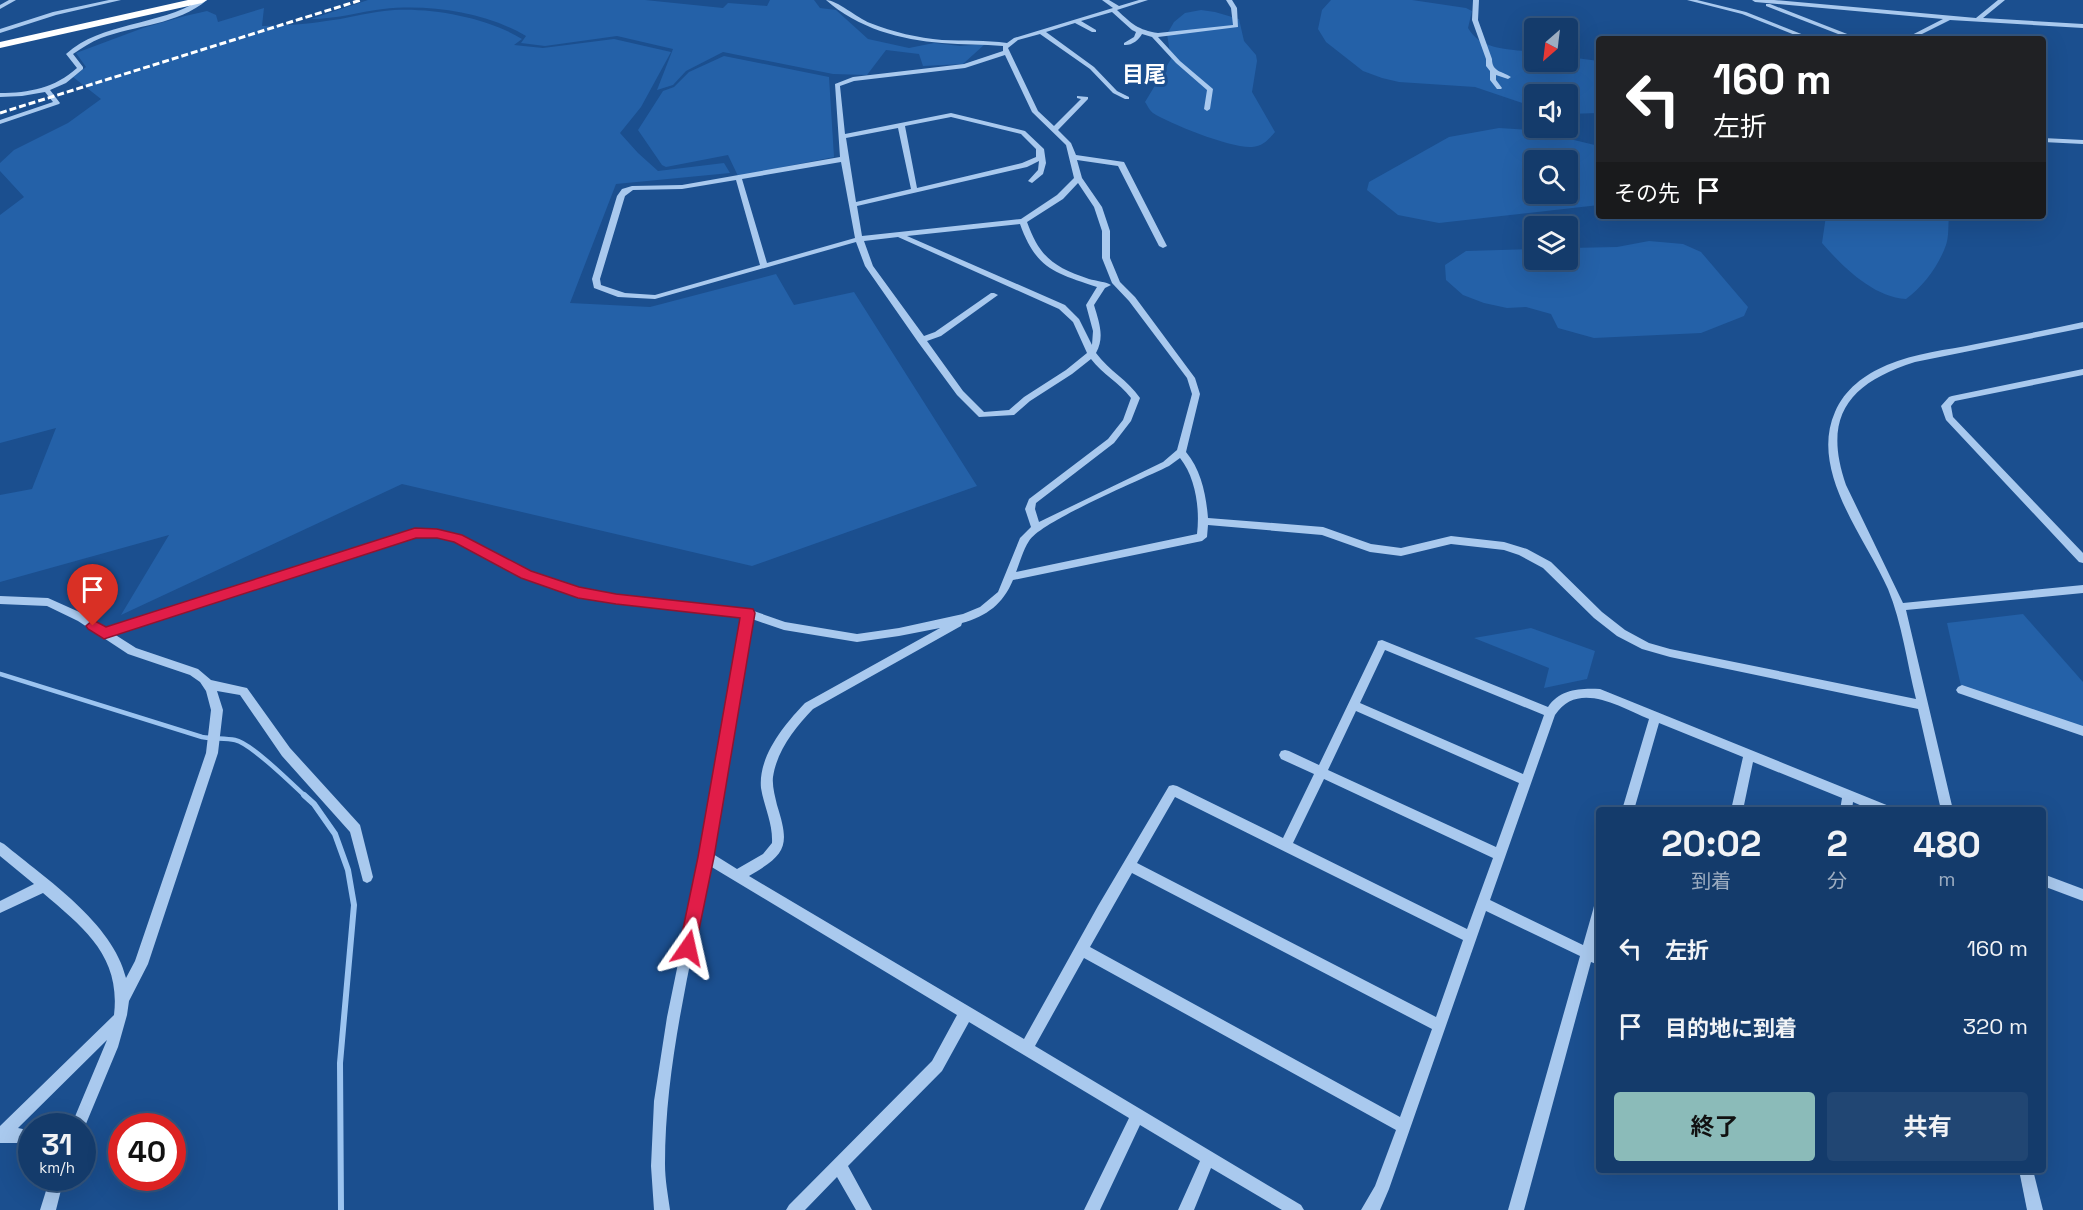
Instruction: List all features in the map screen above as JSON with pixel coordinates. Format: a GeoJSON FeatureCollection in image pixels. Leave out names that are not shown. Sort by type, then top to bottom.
{"type":"FeatureCollection","features":[{"type":"Feature","properties":{"kind":"highway"},"geometry":{"type":"LineString","coordinates":[[0,45],[203,0]]}},
{"type":"Feature","properties":{"kind":"street"},"geometry":{"type":"LineString","coordinates":[[0,7],[11,0]]}},
{"type":"Feature","properties":{"kind":"street"},"geometry":{"type":"LineString","coordinates":[[0,31],[65,10],[118,0]]}},
{"type":"Feature","properties":{"kind":"street"},"geometry":{"type":"LineString","coordinates":[[0,94],[29,94],[46,90],[81,68],[69,54],[79,47],[123,30],[189,10],[203,0]]}},
{"type":"Feature","properties":{"kind":"street"},"geometry":{"type":"LineString","coordinates":[[829,0],[854,18],[881,28],[932,40],[979,41],[1006,48]]}},
{"type":"Feature","properties":{"kind":"street"},"geometry":{"type":"LineString","coordinates":[[1105,0],[1126,24],[1140,31],[1158,35],[1236,26],[1234,8],[1229,0]]}},
{"type":"Feature","properties":{"kind":"street"},"geometry":{"type":"LineString","coordinates":[[1102,286],[1090,305],[1097,331],[1096,345],[1091,354],[1011,413],[982,415],[960,393],[869,266],[859,239],[844,159],[836,88],[839,83],[965,66],[1006,48],[1016,39],[1145,0]]}},
{"type":"Feature","properties":{"kind":"street"},"geometry":{"type":"LineString","coordinates":[[1476,0],[1475,20],[1489,59],[1489,66],[1493,71],[1508,77]]}},
{"type":"Feature","properties":{"kind":"street"},"geometry":{"type":"LineString","coordinates":[[1690,0],[1744,13],[1803,36]]}},
{"type":"Feature","properties":{"kind":"street"},"geometry":{"type":"LineString","coordinates":[[1756,0],[1948,18],[2083,26]]}},
{"type":"Feature","properties":{"kind":"street"},"geometry":{"type":"LineString","coordinates":[[1756,0],[1849,36]]}},
{"type":"Feature","properties":{"kind":"street"},"geometry":{"type":"LineString","coordinates":[[1978,19],[2002,0]]}},
{"type":"Feature","properties":{"kind":"street"},"geometry":{"type":"LineString","coordinates":[[1913,36],[1948,18]]}},
{"type":"Feature","properties":{"kind":"street"},"geometry":{"type":"LineString","coordinates":[[1077,22],[1094,31]]}},
{"type":"Feature","properties":{"kind":"street"},"geometry":{"type":"LineString","coordinates":[[1126,44],[1137,38],[1140,31]]}},
{"type":"Feature","properties":{"kind":"street"},"geometry":{"type":"LineString","coordinates":[[1042,32],[1092,68],[1114,92],[1127,98]]}},
{"type":"Feature","properties":{"kind":"street"},"geometry":{"type":"LineString","coordinates":[[1149,33],[1210,89],[1207,109]]}},
{"type":"Feature","properties":{"kind":"street"},"geometry":{"type":"LineString","coordinates":[[1158,35],[1176,50]]}},
{"type":"Feature","properties":{"kind":"street"},"geometry":{"type":"LineString","coordinates":[[737,876],[775,850],[780,836],[767,779],[773,759],[794,720],[809,706],[922,645],[965,618],[993,605],[1002,594],[1025,538],[1036,528],[1054,517],[1148,475],[1166,465],[1181,452],[1196,394],[1191,378],[1132,299],[1116,283],[1106,258],[1106,231],[1098,207],[1078,178],[1069,144],[1035,112],[1006,48]]}},
{"type":"Feature","properties":{"kind":"street"},"geometry":{"type":"LineString","coordinates":[[1493,71],[1493,80],[1499,88]]}},
{"type":"Feature","properties":{"kind":"street"},"geometry":{"type":"LineString","coordinates":[[0,122],[57,103],[46,90]]}},
{"type":"Feature","properties":{"kind":"street"},"geometry":{"type":"LineString","coordinates":[[1054,129],[1086,99],[1079,96]]}},
{"type":"Feature","properties":{"kind":"street"},"geometry":{"type":"LineString","coordinates":[[842,137],[951,115],[968,118],[1023,132],[1037,144],[1044,165],[1042,172],[1032,181]]}},
{"type":"Feature","properties":{"kind":"street"},"geometry":{"type":"LineString","coordinates":[[901,125],[914,189]]}},
{"type":"Feature","properties":{"kind":"street"},"geometry":{"type":"LineString","coordinates":[[2046,140],[2083,142]]}},
{"type":"Feature","properties":{"kind":"street"},"geometry":{"type":"LineString","coordinates":[[853,205],[1024,165],[1035,161],[1041,155]]}},
{"type":"Feature","properties":{"kind":"street"},"geometry":{"type":"LineString","coordinates":[[1074,157],[1121,164],[1163,246]]}},
{"type":"Feature","properties":{"kind":"street"},"geometry":{"type":"LineString","coordinates":[[844,159],[682,188],[625,190],[621,196],[596,279],[597,286],[609,293],[626,297],[655,297],[859,239],[1023,221],[1060,197],[1078,178]]}},
{"type":"Feature","properties":{"kind":"street"},"geometry":{"type":"LineString","coordinates":[[739,179],[764,266]]}},
{"type":"Feature","properties":{"kind":"street"},"geometry":{"type":"LineString","coordinates":[[1023,221],[1027,234],[1043,261],[1053,268],[1102,286],[1116,283]]}},
{"type":"Feature","properties":{"kind":"street"},"geometry":{"type":"LineString","coordinates":[[900,236],[1062,307],[1074,316],[1082,327],[1091,354],[1107,371],[1131,390],[1136,398],[1133,409],[1121,430],[1111,441],[1032,501],[1030,509],[1036,528]]}},
{"type":"Feature","properties":{"kind":"street"},"geometry":{"type":"LineString","coordinates":[[921,340],[938,334],[994,295]]}},
{"type":"Feature","properties":{"kind":"street"},"geometry":{"type":"LineString","coordinates":[[1946,807],[1891,583],[1842,486],[1835,467],[1831,449],[1838,412],[1851,392],[1884,369],[1918,358],[2083,326]]}},
{"type":"Feature","properties":{"kind":"street"},"geometry":{"type":"LineString","coordinates":[[2083,372],[1975,393],[1952,399],[1946,406],[1949,418],[2083,558]]}},
{"type":"Feature","properties":{"kind":"street"},"geometry":{"type":"LineString","coordinates":[[1009,577],[1202,537],[1205,521],[1190,460],[1181,452]]}},
{"type":"Feature","properties":{"kind":"street"},"geometry":{"type":"LineString","coordinates":[[1205,521],[1323,531],[1370,548],[1401,552],[1451,540],[1504,546],[1523,552],[1547,565],[1598,615],[1621,633],[1646,646],[1670,653],[1921,705]]}},
{"type":"Feature","properties":{"kind":"street"},"geometry":{"type":"LineString","coordinates":[[104,633],[415,533],[458,538],[526,575],[578,592],[616,599],[748,613],[784,626],[857,638],[965,618]]}},
{"type":"Feature","properties":{"kind":"street"},"geometry":{"type":"LineString","coordinates":[[1899,608],[2083,589]]}},
{"type":"Feature","properties":{"kind":"street"},"geometry":{"type":"LineString","coordinates":[[0,600],[48,602],[82,618],[132,651],[194,672],[211,689],[217,710],[212,753],[141,964],[122,1000]]}},
{"type":"Feature","properties":{"kind":"street"},"geometry":{"type":"LineString","coordinates":[[662,1210],[658,1166],[661,1101],[674,1017],[706,857],[748,613]]}},
{"type":"Feature","properties":{"kind":"street"},"geometry":{"type":"LineString","coordinates":[[1286,846],[1382,644],[1550,713]]}},
{"type":"Feature","properties":{"kind":"street"},"geometry":{"type":"LineString","coordinates":[[207,684],[243,691],[286,752],[356,829],[367,877]]}},
{"type":"Feature","properties":{"kind":"street"},"geometry":{"type":"LineString","coordinates":[[1962,690],[2083,731]]}},
{"type":"Feature","properties":{"kind":"street"},"geometry":{"type":"LineString","coordinates":[[1376,1208],[1550,713],[1557,702],[1563,698],[1586,693],[1599,694],[1878,807]]}},
{"type":"Feature","properties":{"kind":"street"},"geometry":{"type":"LineString","coordinates":[[1353,705],[1526,781]]}},
{"type":"Feature","properties":{"kind":"street"},"geometry":{"type":"LineString","coordinates":[[1629,807],[1655,716]]}},
{"type":"Feature","properties":{"kind":"street"},"geometry":{"type":"LineString","coordinates":[[1285,755],[1500,855]]}},
{"type":"Feature","properties":{"kind":"street"},"geometry":{"type":"LineString","coordinates":[[1738,807],[1749,755]]}},
{"type":"Feature","properties":{"kind":"street"},"geometry":{"type":"LineString","coordinates":[[1026,1049],[1173,790],[1471,936]]}},
{"type":"Feature","properties":{"kind":"street"},"geometry":{"type":"LineString","coordinates":[[1846,807],[1848,795]]}},
{"type":"Feature","properties":{"kind":"street"},"geometry":{"type":"LineString","coordinates":[[0,848],[94,931],[112,957],[119,976],[122,1000],[119,1018],[100,1076],[84,1113]]}},
{"type":"Feature","properties":{"kind":"street"},"geometry":{"type":"LineString","coordinates":[[706,857],[1296,1210]]}},
{"type":"Feature","properties":{"kind":"street"},"geometry":{"type":"LineString","coordinates":[[1129,865],[1440,1026]]}},
{"type":"Feature","properties":{"kind":"street"},"geometry":{"type":"LineString","coordinates":[[2046,881],[2083,895]]}},
{"type":"Feature","properties":{"kind":"street"},"geometry":{"type":"LineString","coordinates":[[0,907],[44,886]]}},
{"type":"Feature","properties":{"kind":"street"},"geometry":{"type":"LineString","coordinates":[[1483,903],[1593,956]]}},
{"type":"Feature","properties":{"kind":"street"},"geometry":{"type":"LineString","coordinates":[[1516,1210],[1593,956],[1596,933]]}},
{"type":"Feature","properties":{"kind":"street"},"geometry":{"type":"LineString","coordinates":[[1081,950],[1404,1127]]}},
{"type":"Feature","properties":{"kind":"street"},"geometry":{"type":"LineString","coordinates":[[794,1210],[937,1066],[966,1013]]}},
{"type":"Feature","properties":{"kind":"street"},"geometry":{"type":"LineString","coordinates":[[0,1135],[119,1018]]}},
{"type":"Feature","properties":{"kind":"street"},"geometry":{"type":"LineString","coordinates":[[1092,1210],[1137,1116]]}},
{"type":"Feature","properties":{"kind":"street"},"geometry":{"type":"LineString","coordinates":[[0,1135],[18,1136]]}},
{"type":"Feature","properties":{"kind":"street"},"geometry":{"type":"LineString","coordinates":[[1186,1210],[1208,1158]]}},
{"type":"Feature","properties":{"kind":"street"},"geometry":{"type":"LineString","coordinates":[[838,1164],[864,1210]]}},
{"type":"Feature","properties":{"kind":"street"},"geometry":{"type":"LineString","coordinates":[[2027,1173],[2035,1210]]}},
{"type":"Feature","properties":{"kind":"street"},"geometry":{"type":"LineString","coordinates":[[48,1210],[52,1191]]}},
{"type":"Feature","properties":{"kind":"shaded area"},"geometry":{"type":"Polygon","coordinates":[[[368,0],[645,0],[723,8],[728,3],[767,6],[770,0],[814,0],[820,8],[836,10],[868,39],[909,48],[934,43],[960,46],[985,44],[963,64],[923,66],[919,54],[886,50],[867,75],[833,74],[723,52],[686,71],[673,85],[657,90],[673,49],[617,36],[545,46],[521,43],[526,36],[493,21],[438,9],[383,9],[311,19],[368,0]]]}},
{"type":"Feature","properties":{"kind":"shaded area"},"geometry":{"type":"Polygon","coordinates":[[[1331,0],[1412,0],[1466,8],[1472,11],[1468,28],[1474,36],[1497,48],[1524,51],[1524,72],[1578,72],[1578,58],[1596,61],[1596,113],[1578,114],[1578,84],[1524,84],[1524,104],[1475,87],[1399,82],[1382,78],[1363,71],[1326,42],[1318,29],[1322,10],[1331,0]]]}},
{"type":"Feature","properties":{"kind":"shaded area"},"geometry":{"type":"Polygon","coordinates":[[[264,8],[262,26],[310,23],[384,11],[418,10],[474,19],[508,31],[522,39],[514,45],[543,48],[614,39],[671,52],[641,107],[620,133],[658,171],[724,163],[730,173],[616,184],[570,303],[650,307],[776,274],[794,305],[854,292],[977,486],[752,566],[402,484],[121,615],[169,535],[0,582],[0,495],[32,489],[56,428],[0,443],[0,215],[24,197],[0,171],[0,163],[14,150],[68,123],[101,99],[73,77],[86,67],[76,53],[143,28],[185,16],[207,11],[216,15],[218,22],[264,8]]]}},
{"type":"Feature","properties":{"kind":"shaded area"},"geometry":{"type":"Polygon","coordinates":[[[1201,10],[1239,19],[1244,41],[1256,55],[1252,92],[1275,132],[1259,145],[1243,147],[1202,135],[1153,113],[1145,102],[1171,59],[1167,34],[1174,22],[1185,13],[1201,10]]]}},
{"type":"Feature","properties":{"kind":"shaded area"},"geometry":{"type":"Polygon","coordinates":[[[724,56],[829,77],[834,157],[738,176],[728,155],[666,167],[662,165],[638,130],[663,91],[674,87],[689,72],[724,56]]]}},
{"type":"Feature","properties":{"kind":"shaded area"},"geometry":{"type":"Polygon","coordinates":[[[1499,128],[1524,130],[1524,138],[1566,138],[1596,145],[1596,205],[1439,223],[1398,215],[1367,190],[1369,182],[1449,137],[1499,128]]]}},
{"type":"Feature","properties":{"kind":"shaded area"},"geometry":{"type":"Polygon","coordinates":[[[1826,219],[1949,219],[1947,242],[1935,268],[1906,299],[1882,293],[1870,287],[1839,262],[1822,243],[1826,219]]]}},
{"type":"Feature","properties":{"kind":"shaded area"},"geometry":{"type":"Polygon","coordinates":[[[1649,241],[1683,244],[1701,252],[1748,307],[1744,316],[1701,333],[1594,338],[1558,328],[1551,314],[1526,307],[1507,308],[1463,295],[1446,280],[1445,265],[1466,251],[1524,249],[1524,270],[1578,270],[1578,248],[1617,247],[1649,241]]]}},
{"type":"Feature","properties":{"kind":"shaded area"},"geometry":{"type":"Polygon","coordinates":[[[2023,614],[2083,682],[2083,728],[1961,686],[1947,623],[2023,614]]]}},
{"type":"Feature","properties":{"kind":"shaded area"},"geometry":{"type":"Polygon","coordinates":[[[1531,628],[1595,651],[1587,679],[1544,688],[1549,668],[1474,638],[1531,628]]]}},
{"type":"Feature","properties":{"kind":"waterway"},"geometry":{"type":"LineString","coordinates":[[0,674],[202,737],[235,740],[251,748],[305,796]]}},
{"type":"Feature","properties":{"kind":"waterway"},"geometry":{"type":"LineString","coordinates":[[304,795],[314,804],[335,834],[348,870],[354,905],[340,1063],[341,1210]]}},
{"type":"Feature","properties":{"kind":"railway"},"geometry":{"type":"LineString","coordinates":[[0,113],[361,0]]}},
{"type":"Feature","properties":{"kind":"district","name":"目尾"},"geometry":{"type":"Point","coordinates":[1144,74]}},
{"type":"Feature","properties":{"kind":"route"},"geometry":{"type":"LineString","coordinates":[[93,626],[104,633],[415,533],[458,538],[526,575],[578,592],[616,599],[748,613],[688,948]]}}]}
